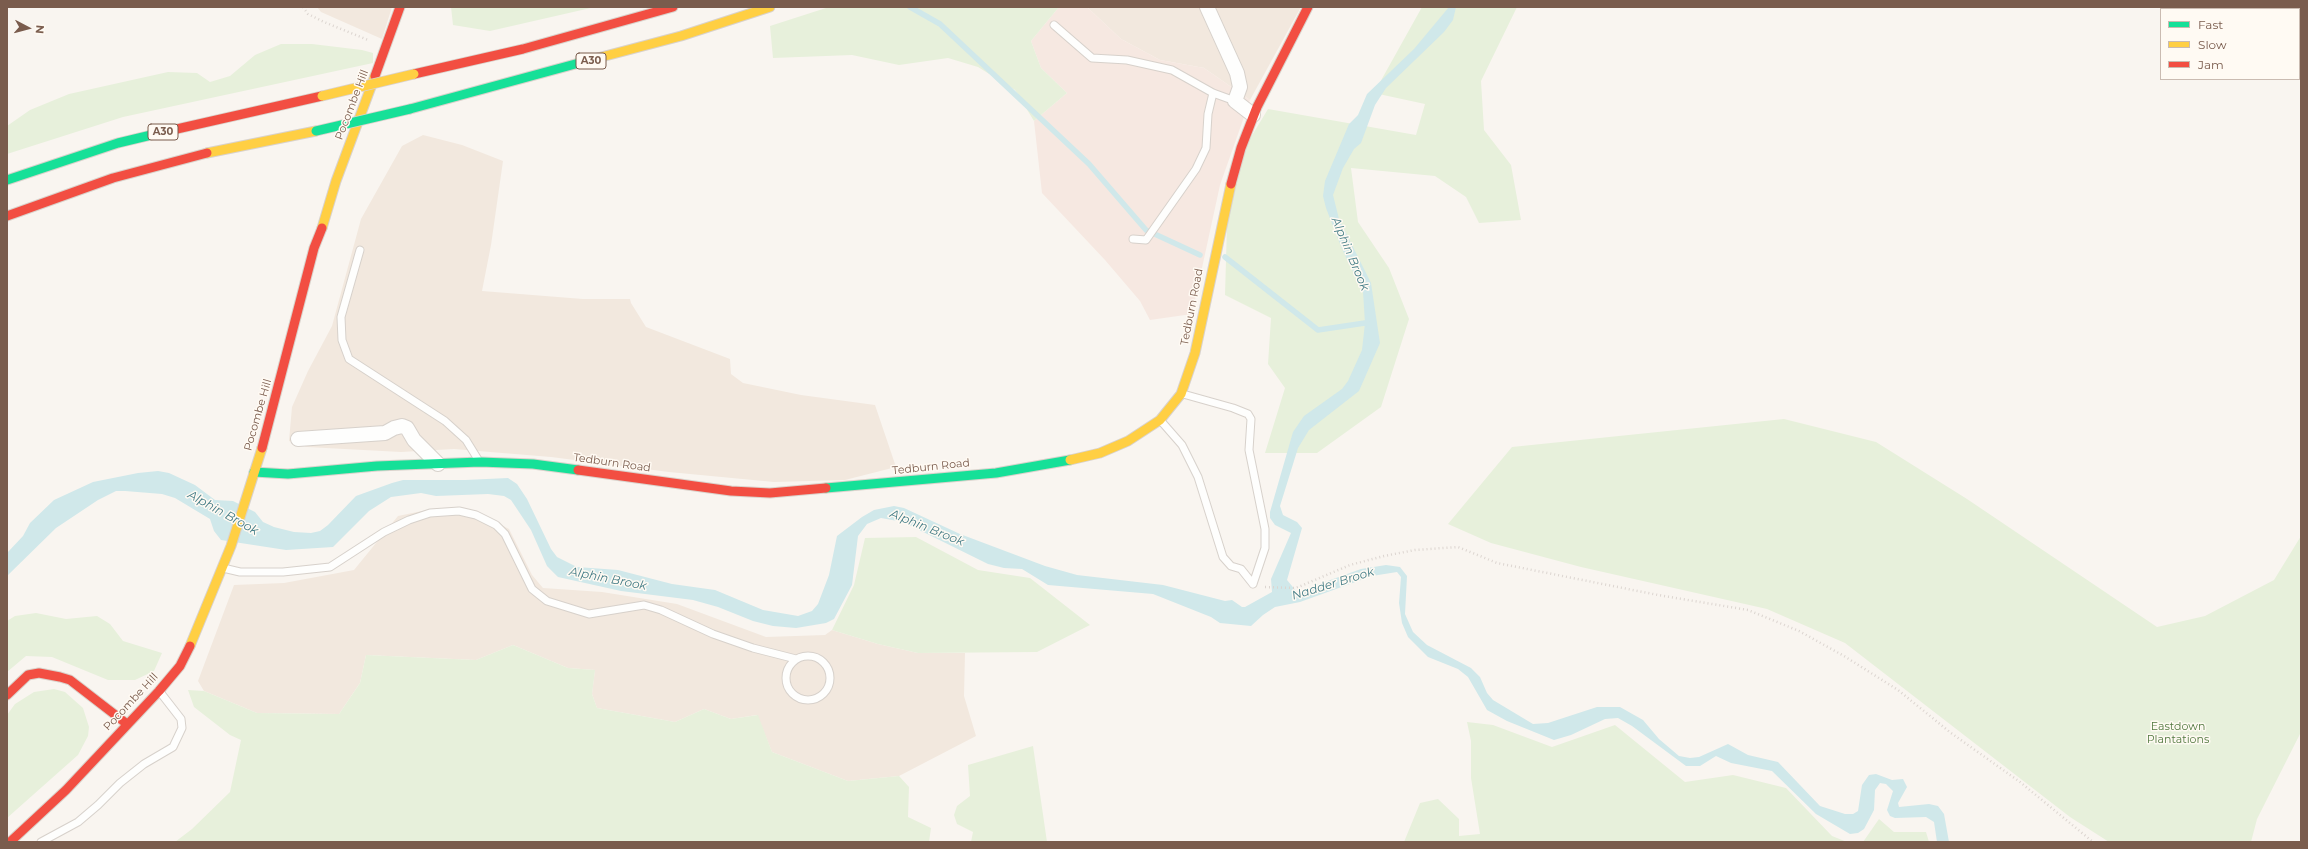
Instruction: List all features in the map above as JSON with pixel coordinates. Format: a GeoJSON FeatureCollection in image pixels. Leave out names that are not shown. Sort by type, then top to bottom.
{"type":"FeatureCollection","features":[{"type":"Feature","properties":{"kind":"main road","name":"Pocombe Hill"},"geometry":{"type":"LineString","coordinates":[[10,842],[66,790],[180,666],[223,568],[231,546],[271,421],[314,248],[329,209],[336,181],[400,7]]}},
{"type":"Feature","properties":{"kind":"main road","name":"A30"},"geometry":{"type":"LineString","coordinates":[[7,180],[118,142],[523,49],[673,7]]}},
{"type":"Feature","properties":{"kind":"main road","name":"A30"},"geometry":{"type":"LineString","coordinates":[[7,216],[113,178],[199,154],[316,131],[410,109],[681,36],[770,7]]}},
{"type":"Feature","properties":{"kind":"main road","name":"Tedburn Road"},"geometry":{"type":"LineString","coordinates":[[254,472],[288,474],[318,470],[480,462],[533,464],[724,490],[770,493],[996,473],[1065,462],[1100,453],[1128,441],[1160,420],[1180,394],[1195,353],[1225,206],[1253,115],[1308,7]]}},
{"type":"Feature","properties":{"kind":"main road"},"geometry":{"type":"LineString","coordinates":[[7,695],[20,680],[28,675],[39,673],[60,676],[70,680],[128,724]]}},
{"type":"Feature","properties":{"kind":"street"},"geometry":{"type":"LineString","coordinates":[[1207,7],[1237,73],[1240,88],[1235,101],[1253,115]]}},
{"type":"Feature","properties":{"kind":"street"},"geometry":{"type":"LineString","coordinates":[[298,439],[385,433],[402,426],[407,428],[414,440],[438,464]]}},
{"type":"Feature","properties":{"kind":"lane"},"geometry":{"type":"LineString","coordinates":[[1054,25],[1092,58],[1127,60],[1172,70],[1213,92],[1235,101]]}},
{"type":"Feature","properties":{"kind":"lane"},"geometry":{"type":"LineString","coordinates":[[1133,239],[1146,240],[1196,169],[1206,148],[1208,114],[1213,92]]}},
{"type":"Feature","properties":{"kind":"lane"},"geometry":{"type":"LineString","coordinates":[[360,250],[341,317],[342,340],[349,359],[445,421],[466,440],[480,462]]}},
{"type":"Feature","properties":{"kind":"lane"},"geometry":{"type":"LineString","coordinates":[[1160,420],[1182,445],[1198,477],[1223,557],[1231,566],[1241,569],[1253,584],[1265,548],[1266,529],[1249,450],[1251,419],[1248,414],[1233,408],[1180,394]]}},
{"type":"Feature","properties":{"kind":"lane"},"geometry":{"type":"LineString","coordinates":[[223,568],[240,572],[283,572],[330,567],[384,532],[409,520],[430,513],[459,511],[476,515],[496,525],[505,534],[532,589],[547,601],[589,614],[644,605],[661,610],[713,634],[754,648],[796,659],[807,656],[814,657],[826,666],[830,680],[828,687],[818,698],[804,701],[791,694],[787,688],[785,673],[788,666],[796,659]]}},
{"type":"Feature","properties":{"kind":"lane"},"geometry":{"type":"LineString","coordinates":[[41,842],[78,822],[126,778],[144,764],[173,746],[182,728],[181,719],[159,690]]}},
{"type":"Feature","properties":{"kind":"path"},"geometry":{"type":"LineString","coordinates":[[303,7],[308,14],[324,22],[386,48]]}},
{"type":"Feature","properties":{"kind":"path"},"geometry":{"type":"LineString","coordinates":[[1267,587],[1296,588],[1350,565],[1384,556],[1415,550],[1458,547],[1497,563],[1658,595],[1748,610],[1799,632],[1844,656],[1898,690],[1951,734],[2020,782],[2093,842]]}},
{"type":"Feature","properties":{"kind":"shaded area"},"geometry":{"type":"Polygon","coordinates":[[[317,7],[392,7],[382,39],[321,12],[317,7]]]}},
{"type":"Feature","properties":{"kind":"shaded area"},"geometry":{"type":"Polygon","coordinates":[[[1059,7],[1087,7],[1121,39],[1160,60],[1204,68],[1250,100],[1220,185],[1192,314],[1150,320],[1140,301],[1105,260],[1042,193],[1034,121],[1067,93],[1041,68],[1031,41],[1059,7]]]}},
{"type":"Feature","properties":{"kind":"shaded area"},"geometry":{"type":"Polygon","coordinates":[[[1087,7],[1301,7],[1250,100],[1204,68],[1160,60],[1121,39],[1087,7]]]}},
{"type":"Feature","properties":{"kind":"shaded area"},"geometry":{"type":"Polygon","coordinates":[[[423,135],[462,145],[503,161],[491,245],[482,291],[583,299],[630,299],[646,327],[730,359],[731,374],[743,383],[801,395],[875,405],[896,467],[845,480],[774,482],[669,472],[551,457],[454,449],[401,452],[307,447],[289,441],[292,407],[308,371],[332,326],[361,219],[402,146],[423,135]]]}},
{"type":"Feature","properties":{"kind":"shaded area"},"geometry":{"type":"Polygon","coordinates":[[[427,510],[475,511],[509,529],[532,575],[543,588],[602,592],[677,604],[766,637],[825,635],[832,630],[878,644],[918,653],[965,653],[964,696],[976,736],[899,776],[848,781],[772,752],[757,715],[731,719],[704,709],[675,722],[597,708],[592,694],[595,670],[568,668],[513,645],[476,660],[366,655],[360,683],[339,714],[257,713],[204,691],[198,681],[234,585],[284,583],[354,570],[398,516],[427,510]]]}},
{"type":"Feature","properties":{"kind":"green space"},"geometry":{"type":"Polygon","coordinates":[[[451,7],[595,7],[490,31],[453,25],[451,7]]]}},
{"type":"Feature","properties":{"kind":"green space"},"geometry":{"type":"Polygon","coordinates":[[[829,7],[1059,7],[1031,41],[1041,68],[1067,93],[1034,121],[1015,90],[978,67],[948,58],[899,65],[852,55],[773,58],[770,26],[829,7]]]}},
{"type":"Feature","properties":{"kind":"green space"},"geometry":{"type":"Polygon","coordinates":[[[1422,7],[1517,7],[1481,81],[1484,130],[1511,165],[1521,220],[1479,223],[1466,197],[1435,176],[1351,168],[1358,222],[1389,268],[1409,319],[1381,407],[1317,453],[1265,453],[1285,388],[1268,364],[1271,318],[1225,295],[1227,225],[1245,147],[1268,109],[1416,135],[1425,104],[1374,93],[1422,7]]]}},
{"type":"Feature","properties":{"kind":"green space"},"geometry":{"type":"Polygon","coordinates":[[[281,44],[312,44],[362,50],[373,53],[373,63],[123,117],[7,154],[7,126],[30,110],[69,94],[168,72],[197,73],[210,82],[230,76],[255,55],[281,44]]]}},
{"type":"Feature","properties":{"kind":"green space","name":"Eastdown Plantations"},"geometry":{"type":"Polygon","coordinates":[[[1784,419],[1876,442],[1967,499],[2157,627],[2205,616],[2274,580],[2301,536],[2301,732],[2257,819],[2251,842],[2109,842],[2070,817],[1845,643],[1767,609],[1581,567],[1491,543],[1448,524],[1512,447],[1784,419]]]}},
{"type":"Feature","properties":{"kind":"green space"},"geometry":{"type":"Polygon","coordinates":[[[916,537],[978,570],[1030,578],[1090,625],[1037,652],[918,653],[878,644],[832,630],[854,585],[865,538],[916,537]]]}},
{"type":"Feature","properties":{"kind":"green space"},"geometry":{"type":"Polygon","coordinates":[[[36,613],[66,619],[97,616],[110,624],[123,641],[162,653],[154,671],[135,680],[108,680],[52,657],[26,656],[7,672],[7,621],[15,616],[36,613]]]}},
{"type":"Feature","properties":{"kind":"green space"},"geometry":{"type":"Polygon","coordinates":[[[513,645],[568,668],[595,670],[592,694],[597,708],[675,722],[704,709],[731,719],[758,715],[772,752],[848,781],[899,776],[909,787],[908,817],[931,828],[929,842],[175,842],[192,829],[230,792],[241,740],[230,735],[194,707],[188,690],[204,691],[257,713],[339,714],[360,683],[366,655],[476,660],[513,645]]]}},
{"type":"Feature","properties":{"kind":"green space"},"geometry":{"type":"Polygon","coordinates":[[[54,689],[65,692],[83,708],[89,727],[88,736],[78,755],[7,818],[7,715],[15,704],[34,692],[54,689]]]}},
{"type":"Feature","properties":{"kind":"green space"},"geometry":{"type":"Polygon","coordinates":[[[1467,722],[1493,725],[1552,747],[1615,725],[1685,782],[1733,775],[1786,788],[1832,836],[1847,842],[1404,842],[1420,803],[1438,799],[1459,819],[1459,836],[1480,834],[1471,778],[1471,741],[1467,722]]]}},
{"type":"Feature","properties":{"kind":"green space"},"geometry":{"type":"Polygon","coordinates":[[[1033,746],[1047,842],[971,842],[973,832],[957,824],[954,815],[957,806],[970,796],[968,765],[1033,746]]]}},
{"type":"Feature","properties":{"kind":"green space"},"geometry":{"type":"Polygon","coordinates":[[[1879,819],[1894,832],[1926,832],[1929,842],[1863,842],[1879,819]]]}},
{"type":"Feature","properties":{"kind":"water"},"geometry":{"type":"Polygon","coordinates":[[[1449,7],[1456,7],[1453,20],[1444,32],[1386,88],[1375,105],[1361,143],[1354,149],[1343,168],[1333,195],[1339,219],[1371,283],[1380,343],[1359,391],[1309,430],[1298,448],[1280,506],[1283,515],[1297,522],[1302,528],[1287,580],[1297,592],[1361,569],[1386,565],[1400,567],[1407,576],[1405,614],[1413,632],[1427,645],[1471,668],[1480,677],[1487,693],[1493,700],[1533,724],[1548,723],[1597,707],[1620,707],[1643,720],[1659,739],[1679,756],[1690,758],[1699,757],[1728,744],[1748,755],[1778,762],[1820,806],[1845,814],[1853,814],[1858,811],[1862,785],[1869,775],[1876,774],[1892,780],[1903,779],[1907,787],[1898,803],[1899,807],[1929,804],[1938,806],[1944,814],[1949,842],[1937,842],[1934,822],[1926,817],[1895,818],[1890,816],[1887,810],[1893,791],[1886,784],[1880,783],[1875,790],[1874,810],[1864,829],[1858,833],[1850,834],[1816,814],[1772,771],[1731,763],[1716,756],[1700,766],[1686,766],[1632,726],[1618,718],[1605,719],[1571,735],[1554,740],[1507,721],[1487,710],[1468,677],[1458,669],[1428,657],[1408,637],[1402,623],[1399,603],[1401,577],[1397,572],[1372,576],[1300,602],[1275,607],[1251,626],[1220,623],[1211,617],[1153,594],[1048,585],[1022,569],[1004,568],[988,564],[903,522],[881,518],[867,524],[858,536],[852,585],[834,619],[826,623],[796,628],[773,626],[753,621],[718,607],[693,600],[621,591],[558,577],[547,566],[531,530],[511,500],[504,496],[488,494],[436,496],[421,493],[391,497],[369,511],[333,547],[286,550],[221,540],[214,531],[210,519],[175,498],[162,494],[116,491],[98,500],[56,528],[7,576],[7,553],[23,536],[30,523],[54,500],[93,482],[138,473],[158,471],[169,473],[195,485],[215,500],[233,501],[255,512],[263,522],[274,527],[294,532],[311,533],[320,531],[328,525],[356,496],[392,483],[403,480],[508,478],[517,484],[527,499],[551,549],[557,557],[577,567],[618,570],[672,584],[715,590],[763,610],[798,616],[812,611],[818,604],[829,575],[837,536],[874,510],[894,506],[904,508],[960,534],[1045,566],[1077,575],[1163,585],[1225,601],[1232,600],[1242,607],[1245,607],[1272,592],[1271,579],[1291,533],[1275,525],[1270,518],[1270,512],[1293,432],[1304,416],[1342,389],[1348,381],[1362,350],[1365,323],[1363,292],[1342,249],[1326,208],[1323,196],[1325,181],[1349,124],[1358,115],[1367,94],[1414,49],[1449,7]]]}},
{"type":"Feature","properties":{"kind":"waterway"},"geometry":{"type":"LineString","coordinates":[[910,7],[940,24],[1089,164],[1146,230],[1200,255]]}},
{"type":"Feature","properties":{"kind":"waterway"},"geometry":{"type":"LineString","coordinates":[[1225,257],[1318,330],[1365,323],[1371,325]]}},
{"type":"Feature","properties":{"kind":"traffic: fast"},"geometry":{"type":"LineString","coordinates":[[410,109],[590,60]]}},
{"type":"Feature","properties":{"kind":"traffic: fast"},"geometry":{"type":"LineString","coordinates":[[316,131],[410,109]]}},
{"type":"Feature","properties":{"kind":"traffic: fast"},"geometry":{"type":"LineString","coordinates":[[7,180],[118,143],[168,131]]}},
{"type":"Feature","properties":{"kind":"traffic: fast"},"geometry":{"type":"LineString","coordinates":[[826,488],[996,473],[1070,460]]}},
{"type":"Feature","properties":{"kind":"traffic: fast"},"geometry":{"type":"LineString","coordinates":[[254,472],[288,474],[377,466],[480,462],[533,464],[578,470]]}},
{"type":"Feature","properties":{"kind":"traffic: slow"},"geometry":{"type":"LineString","coordinates":[[590,60],[681,36],[770,7]]}},
{"type":"Feature","properties":{"kind":"traffic: slow"},"geometry":{"type":"LineString","coordinates":[[322,96],[414,74]]}},
{"type":"Feature","properties":{"kind":"traffic: slow"},"geometry":{"type":"LineString","coordinates":[[322,228],[336,181],[375,76]]}},
{"type":"Feature","properties":{"kind":"traffic: slow"},"geometry":{"type":"LineString","coordinates":[[207,153],[316,131]]}},
{"type":"Feature","properties":{"kind":"traffic: slow"},"geometry":{"type":"LineString","coordinates":[[1070,460],[1100,453],[1128,441],[1160,420],[1181,394],[1195,353],[1231,184]]}},
{"type":"Feature","properties":{"kind":"traffic: slow"},"geometry":{"type":"LineString","coordinates":[[190,646],[231,546],[262,448]]}},
{"type":"Feature","properties":{"kind":"traffic: jam"},"geometry":{"type":"LineString","coordinates":[[375,76],[400,7]]}},
{"type":"Feature","properties":{"kind":"traffic: jam"},"geometry":{"type":"LineString","coordinates":[[414,74],[523,49],[673,7]]}},
{"type":"Feature","properties":{"kind":"traffic: jam"},"geometry":{"type":"LineString","coordinates":[[1231,184],[1241,148],[1257,107],[1308,7]]}},
{"type":"Feature","properties":{"kind":"traffic: jam"},"geometry":{"type":"LineString","coordinates":[[168,131],[322,96]]}},
{"type":"Feature","properties":{"kind":"traffic: jam"},"geometry":{"type":"LineString","coordinates":[[7,216],[113,178],[207,153]]}},
{"type":"Feature","properties":{"kind":"traffic: jam"},"geometry":{"type":"LineString","coordinates":[[262,448],[314,248],[322,228]]}},
{"type":"Feature","properties":{"kind":"traffic: jam"},"geometry":{"type":"LineString","coordinates":[[578,470],[731,491],[770,493],[826,488]]}},
{"type":"Feature","properties":{"kind":"traffic: jam"},"geometry":{"type":"LineString","coordinates":[[10,842],[66,790],[159,691],[180,666],[190,646]]}},
{"type":"Feature","properties":{"kind":"traffic: jam"},"geometry":{"type":"LineString","coordinates":[[7,695],[28,675],[39,673],[60,677],[70,680],[127,724]]}},
{"type":"Feature","properties":{"kind":"water label","name":"Alphin Brook"},"geometry":{"type":"Point","coordinates":[1350,254]}},
{"type":"Feature","properties":{"kind":"water label","name":"Alphin Brook"},"geometry":{"type":"Point","coordinates":[223,513]}},
{"type":"Feature","properties":{"kind":"water label","name":"Alphin Brook"},"geometry":{"type":"Point","coordinates":[927,528]}},
{"type":"Feature","properties":{"kind":"water label","name":"Alphin Brook"},"geometry":{"type":"Point","coordinates":[608,579]}},
{"type":"Feature","properties":{"kind":"water label","name":"Nadder Brook"},"geometry":{"type":"Point","coordinates":[1333,584]}}]}
